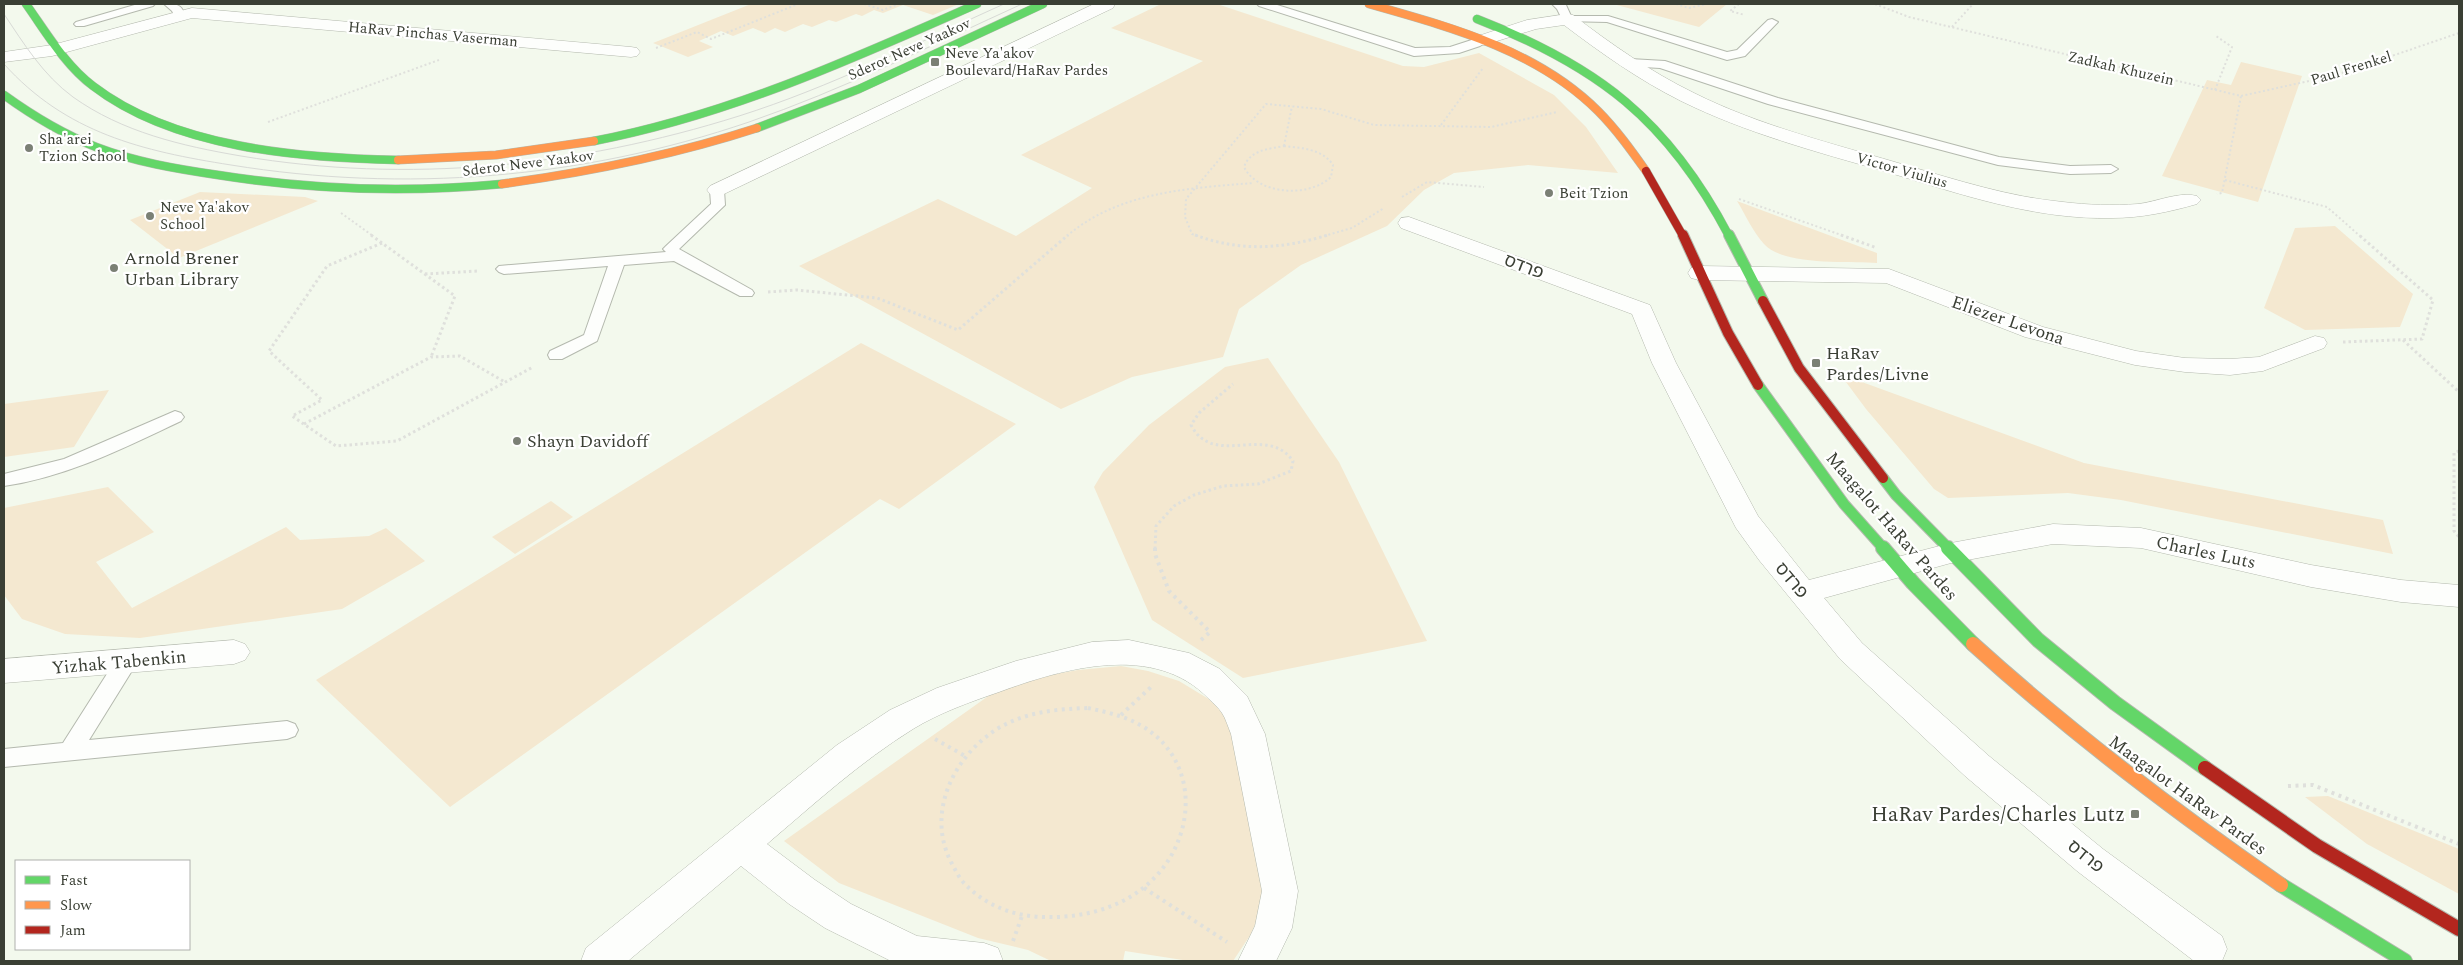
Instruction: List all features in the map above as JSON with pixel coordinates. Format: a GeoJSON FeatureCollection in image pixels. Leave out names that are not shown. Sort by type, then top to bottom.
{"type":"FeatureCollection","features":[{"type":"Feature","properties":{"kind":"street","name":"Sderot Neve Yaakov"},"geometry":{"type":"LineString","coordinates":[[26,4],[61,51],[94,88],[155,120],[226,141],[281,151],[380,158],[464,157],[560,147],[611,138],[692,117],[767,94],[977,4]]}},
{"type":"Feature","properties":{"kind":"street","name":"Sderot Neve Yaakov"},"geometry":{"type":"LineString","coordinates":[[4,95],[36,119],[68,137],[130,158],[237,179],[295,187],[352,191],[442,189],[533,180],[625,164],[687,150],[748,132],[803,112],[1043,4]]}},
{"type":"Feature","properties":{"kind":"street"},"geometry":{"type":"LineString","coordinates":[[717,190],[1107,4]]}},
{"type":"Feature","properties":{"kind":"street","name":"Maagalot HaRav Pardes"},"geometry":{"type":"LineString","coordinates":[[1369,4],[1559,54],[1593,74],[1630,103],[1653,125],[1698,184],[1799,368],[1842,426],[1896,495],[2038,640],[2115,703],[2316,846],[2459,929]]}},
{"type":"Feature","properties":{"kind":"street","name":"HaRav Pinchas Vaserman"},"geometry":{"type":"LineString","coordinates":[[5,69],[31,54],[61,51],[174,9],[631,52]]}},
{"type":"Feature","properties":{"kind":"street"},"geometry":{"type":"LineString","coordinates":[[1497,39],[1562,11]]}},
{"type":"Feature","properties":{"kind":"street","name":"Victor Viulius"},"geometry":{"type":"LineString","coordinates":[[1562,11],[1630,64],[1690,97],[1739,118],[1813,144],[1967,189],[2033,204],[2086,211],[2128,211],[2163,208],[2190,200]]}},
{"type":"Feature","properties":{"kind":"street","name":"Maagalot HaRav Pardes"},"geometry":{"type":"LineString","coordinates":[[1468,16],[1497,39],[1592,104],[1620,135],[1656,186],[1749,370],[1790,431],[1843,503],[1987,658],[2132,778],[2284,887],[2385,955]]}},
{"type":"Feature","properties":{"kind":"street"},"geometry":{"type":"LineString","coordinates":[[985,31],[1023,44]]}},
{"type":"Feature","properties":{"kind":"street"},"geometry":{"type":"LineString","coordinates":[[5,69],[61,51]]}},
{"type":"Feature","properties":{"kind":"street","name":"פרדס"},"geometry":{"type":"LineString","coordinates":[[1399,209],[1642,310],[1664,364],[1746,521],[1851,651],[1977,766],[2090,860],[2208,950]]}},
{"type":"Feature","properties":{"kind":"street","name":"Eliezer Levona"},"geometry":{"type":"LineString","coordinates":[[1699,273],[1889,276],[2034,332],[2135,358],[2185,365],[2230,367],[2263,364],[2315,343]]}},
{"type":"Feature","properties":{"kind":"street","name":"Charles Luts"},"geometry":{"type":"LineString","coordinates":[[1803,593],[1951,553],[2053,534],[2141,538],[2320,577],[2401,591],[2459,596]]}},
{"type":"Feature","properties":{"kind":"street","name":"Yizhak Tabenkin"},"geometry":{"type":"LineString","coordinates":[[4,671],[234,652]]}},
{"type":"Feature","properties":{"kind":"street"},"geometry":{"type":"LineString","coordinates":[[600,961],[849,755],[902,720],[948,697],[1025,670],[1092,654],[1129,652],[1178,662],[1209,678],[1235,705],[1248,734],[1280,891],[1273,928],[1245,953]]}},
{"type":"Feature","properties":{"kind":"street"},"geometry":{"type":"LineString","coordinates":[[740,844],[802,892],[831,911],[913,953],[984,961]]}},
{"type":"Feature","properties":{"kind":"lane"},"geometry":{"type":"LineString","coordinates":[[80,24],[149,4]]}},
{"type":"Feature","properties":{"kind":"lane"},"geometry":{"type":"LineString","coordinates":[[1263,4],[1414,52],[1430,53],[1454,50],[1497,39]]}},
{"type":"Feature","properties":{"kind":"lane"},"geometry":{"type":"LineString","coordinates":[[1562,11],[1608,18],[1727,56],[1741,53],[1772,22]]}},
{"type":"Feature","properties":{"kind":"lane","name":"Victor Viulius"},"geometry":{"type":"LineString","coordinates":[[1630,64],[1661,64],[1773,101],[1998,161],[2070,170],[2111,169]]}},
{"type":"Feature","properties":{"kind":"lane"},"geometry":{"type":"LineString","coordinates":[[717,190],[718,204],[671,249],[677,256],[746,293]]}},
{"type":"Feature","properties":{"kind":"lane"},"geometry":{"type":"LineString","coordinates":[[504,269],[677,256]]}},
{"type":"Feature","properties":{"kind":"lane"},"geometry":{"type":"LineString","coordinates":[[556,355],[591,338],[618,260]]}},
{"type":"Feature","properties":{"kind":"lane"},"geometry":{"type":"LineString","coordinates":[[4,480],[36,476],[69,465],[175,417]]}},
{"type":"Feature","properties":{"kind":"lane"},"geometry":{"type":"LineString","coordinates":[[69,752],[127,661]]}},
{"type":"Feature","properties":{"kind":"lane"},"geometry":{"type":"LineString","coordinates":[[4,758],[287,730]]}},
{"type":"Feature","properties":{"kind":"path"},"geometry":{"type":"LineString","coordinates":[[631,52],[644,53],[698,32],[712,39],[798,4]]}},
{"type":"Feature","properties":{"kind":"path"},"geometry":{"type":"LineString","coordinates":[[864,4],[883,10],[898,4]]}},
{"type":"Feature","properties":{"kind":"path"},"geometry":{"type":"LineString","coordinates":[[1676,4],[1689,8],[1706,4]]}},
{"type":"Feature","properties":{"kind":"path","name":"Zadkah Khuzein"},"geometry":{"type":"LineString","coordinates":[[1875,4],[1909,17],[2241,96]]}},
{"type":"Feature","properties":{"kind":"path"},"geometry":{"type":"LineString","coordinates":[[1952,27],[1973,4]]}},
{"type":"Feature","properties":{"kind":"path","name":"Paul Frenkel"},"geometry":{"type":"LineString","coordinates":[[2241,96],[2336,75],[2459,33]]}},
{"type":"Feature","properties":{"kind":"path"},"geometry":{"type":"LineString","coordinates":[[2215,90],[2232,47],[2216,36]]}},
{"type":"Feature","properties":{"kind":"path"},"geometry":{"type":"LineString","coordinates":[[1441,126],[1497,39]]}},
{"type":"Feature","properties":{"kind":"path"},"geometry":{"type":"LineString","coordinates":[[281,151],[251,128],[439,60]]}},
{"type":"Feature","properties":{"kind":"path"},"geometry":{"type":"LineString","coordinates":[[2190,200],[2222,193],[2241,96]]}},
{"type":"Feature","properties":{"kind":"path"},"geometry":{"type":"LineString","coordinates":[[1484,188],[1427,182],[1399,209],[1352,228],[1301,243],[1256,248],[1211,241],[1192,234],[1185,217],[1186,199],[1266,104],[1321,109],[1374,124],[1491,127],[1592,104]]}},
{"type":"Feature","properties":{"kind":"path"},"geometry":{"type":"LineString","coordinates":[[1284,146],[1292,106]]}},
{"type":"Feature","properties":{"kind":"path"},"geometry":{"type":"LineString","coordinates":[[746,293],[797,290],[877,298],[958,330],[1082,222],[1100,211],[1196,188],[1254,183],[1282,190],[1298,190],[1320,185],[1329,179],[1334,171],[1332,164],[1314,150],[1284,146],[1269,148],[1247,158],[1243,166],[1244,174],[1254,183]]}},
{"type":"Feature","properties":{"kind":"path"},"geometry":{"type":"LineString","coordinates":[[2225,180],[2327,207],[2433,300],[2422,339],[2315,343]]}},
{"type":"Feature","properties":{"kind":"path"},"geometry":{"type":"LineString","coordinates":[[1698,184],[1883,250],[1889,276]]}},
{"type":"Feature","properties":{"kind":"path"},"geometry":{"type":"LineString","coordinates":[[352,191],[332,206],[455,296],[431,357]]}},
{"type":"Feature","properties":{"kind":"path"},"geometry":{"type":"LineString","coordinates":[[382,243],[327,266],[268,351],[322,400],[292,416],[336,446],[397,441],[556,355]]}},
{"type":"Feature","properties":{"kind":"path"},"geometry":{"type":"LineString","coordinates":[[425,274],[504,269]]}},
{"type":"Feature","properties":{"kind":"path"},"geometry":{"type":"LineString","coordinates":[[2402,340],[2459,392]]}},
{"type":"Feature","properties":{"kind":"path"},"geometry":{"type":"LineString","coordinates":[[304,424],[431,357],[460,356],[506,382]]}},
{"type":"Feature","properties":{"kind":"path"},"geometry":{"type":"LineString","coordinates":[[1120,715],[1210,632],[1169,591],[1155,554],[1156,526],[1174,506],[1194,495],[1223,486],[1258,484],[1292,470],[1293,461],[1285,450],[1270,444],[1221,446],[1204,444],[1194,435],[1191,425],[1199,414],[1233,384]]}},
{"type":"Feature","properties":{"kind":"path"},"geometry":{"type":"LineString","coordinates":[[2459,451],[2454,453],[2454,531],[2459,537]]}},
{"type":"Feature","properties":{"kind":"path"},"geometry":{"type":"LineString","coordinates":[[1088,708],[1120,715],[1148,730],[1170,750],[1183,775],[1188,804],[1183,834],[1176,848],[1168,863],[1144,888],[1107,908],[1065,918],[1022,916],[987,902],[960,878],[944,849],[940,817],[947,785],[965,756],[991,734],[1021,718],[1054,709],[1088,708]]}},
{"type":"Feature","properties":{"kind":"path"},"geometry":{"type":"LineString","coordinates":[[2233,788],[2313,785],[2459,844]]}},
{"type":"Feature","properties":{"kind":"path"},"geometry":{"type":"LineString","coordinates":[[1144,888],[1245,953]]}},
{"type":"Feature","properties":{"kind":"shaded area"},"geometry":{"type":"Polygon","coordinates":[[[751,4],[959,4],[933,15],[903,5],[883,13],[874,10],[862,16],[856,14],[836,22],[829,20],[812,27],[803,24],[785,32],[775,28],[765,33],[753,28],[733,36],[721,31],[699,41],[713,47],[688,57],[653,43],[751,4]]]}},
{"type":"Feature","properties":{"kind":"shaded area"},"geometry":{"type":"Polygon","coordinates":[[[1161,4],[1217,4],[1403,66],[1424,67],[1479,53],[1554,95],[1586,127],[1618,173],[1528,165],[1454,173],[1424,190],[1387,226],[1301,265],[1239,309],[1223,357],[1132,377],[1061,409],[799,266],[938,199],[1016,236],[1092,188],[1021,155],[1203,61],[1111,28],[1161,4]]]}},
{"type":"Feature","properties":{"kind":"shaded area"},"geometry":{"type":"Polygon","coordinates":[[[1613,4],[1727,4],[1699,27],[1613,4]]]}},
{"type":"Feature","properties":{"kind":"shaded area"},"geometry":{"type":"Polygon","coordinates":[[[2241,62],[2302,76],[2258,202],[2162,176],[2207,80],[2231,85],[2241,62]]]}},
{"type":"Feature","properties":{"kind":"shaded area"},"geometry":{"type":"Polygon","coordinates":[[[200,192],[305,197],[318,201],[179,258],[130,220],[200,192]]]}},
{"type":"Feature","properties":{"kind":"shaded area"},"geometry":{"type":"Polygon","coordinates":[[[1737,201],[1877,253],[1877,263],[1817,261],[1786,256],[1773,251],[1760,239],[1737,201]]]}},
{"type":"Feature","properties":{"kind":"shaded area"},"geometry":{"type":"Polygon","coordinates":[[[2335,226],[2413,294],[2400,327],[2305,330],[2264,308],[2295,228],[2335,226]]]}},
{"type":"Feature","properties":{"kind":"shaded area"},"geometry":{"type":"Polygon","coordinates":[[[861,343],[1016,424],[899,509],[880,499],[450,807],[316,680],[861,343]]]}},
{"type":"Feature","properties":{"kind":"shaded area"},"geometry":{"type":"Polygon","coordinates":[[[1268,358],[1339,462],[1427,641],[1243,678],[1152,620],[1094,487],[1103,472],[1149,425],[1225,367],[1268,358]]]}},
{"type":"Feature","properties":{"kind":"shaded area"},"geometry":{"type":"Polygon","coordinates":[[[1840,374],[2084,463],[2383,520],[2393,554],[2121,500],[2068,493],[1948,498],[1934,489],[1866,409],[1840,374]]]}},
{"type":"Feature","properties":{"kind":"shaded area"},"geometry":{"type":"Polygon","coordinates":[[[109,390],[74,447],[4,457],[4,404],[109,390]]]}},
{"type":"Feature","properties":{"kind":"shaded area"},"geometry":{"type":"Polygon","coordinates":[[[108,487],[154,532],[96,562],[132,608],[286,527],[300,540],[369,536],[386,528],[425,561],[342,609],[140,638],[65,634],[22,619],[4,595],[4,508],[108,487]]]}},
{"type":"Feature","properties":{"kind":"shaded area"},"geometry":{"type":"Polygon","coordinates":[[[551,501],[573,517],[515,554],[492,537],[551,501]]]}},
{"type":"Feature","properties":{"kind":"shaded area"},"geometry":{"type":"Polygon","coordinates":[[[1121,666],[1148,671],[1179,681],[1212,701],[1233,726],[1263,871],[1264,903],[1251,934],[1233,961],[1189,961],[1125,951],[1123,961],[1051,961],[1028,950],[978,938],[839,883],[784,841],[994,692],[1039,677],[1078,670],[1121,666]]]}},
{"type":"Feature","properties":{"kind":"shaded area"},"geometry":{"type":"Polygon","coordinates":[[[2328,796],[2459,849],[2459,894],[2367,844],[2305,797],[2328,796]]]}},
{"type":"Feature","properties":{"kind":"tram line"},"geometry":{"type":"LineString","coordinates":[[4,14],[43,69],[62,88],[73,97],[112,120],[153,136],[241,156],[304,164],[366,169],[429,169],[492,166],[554,158],[616,148],[678,134],[739,116],[807,92],[1004,4]]}},
{"type":"Feature","properties":{"kind":"tram line"},"geometry":{"type":"LineString","coordinates":[[4,64],[28,88],[53,107],[80,123],[136,145],[231,165],[296,174],[361,178],[427,179],[557,168],[622,157],[686,141],[749,122],[818,96],[1022,4]]}},
{"type":"Feature","properties":{"kind":"traffic: fast"},"geometry":{"type":"LineString","coordinates":[[26,4],[57,48],[93,86],[122,106],[158,122],[197,134],[281,152],[398,160]]}},
{"type":"Feature","properties":{"kind":"traffic: fast"},"geometry":{"type":"LineString","coordinates":[[594,141],[650,129],[740,103],[843,63],[977,4]]}},
{"type":"Feature","properties":{"kind":"traffic: fast"},"geometry":{"type":"LineString","coordinates":[[757,128],[859,89],[1043,4]]}},
{"type":"Feature","properties":{"kind":"traffic: fast"},"geometry":{"type":"LineString","coordinates":[[1477,19],[1544,47],[1574,64],[1602,82],[1653,126],[1676,153],[1708,198],[1763,301]]}},
{"type":"Feature","properties":{"kind":"traffic: fast"},"geometry":{"type":"LineString","coordinates":[[4,95],[42,120],[82,141],[129,158],[178,168],[282,184],[356,189],[429,189],[502,184]]}},
{"type":"Feature","properties":{"kind":"traffic: fast"},"geometry":{"type":"LineString","coordinates":[[1758,385],[1844,504],[1913,583],[1973,644]]}},
{"type":"Feature","properties":{"kind":"traffic: fast"},"geometry":{"type":"LineString","coordinates":[[1883,478],[1896,495],[2038,640],[2115,703],[2205,768]]}},
{"type":"Feature","properties":{"kind":"traffic: fast"},"geometry":{"type":"LineString","coordinates":[[2281,885],[2405,961]]}},
{"type":"Feature","properties":{"kind":"traffic: slow"},"geometry":{"type":"LineString","coordinates":[[1369,4],[1491,43],[1520,56],[1548,72],[1574,90],[1598,111],[1646,171]]}},
{"type":"Feature","properties":{"kind":"traffic: slow"},"geometry":{"type":"LineString","coordinates":[[502,184],[566,175],[663,156],[757,128]]}},
{"type":"Feature","properties":{"kind":"traffic: slow"},"geometry":{"type":"LineString","coordinates":[[398,160],[496,155],[545,150],[594,141]]}},
{"type":"Feature","properties":{"kind":"traffic: slow"},"geometry":{"type":"LineString","coordinates":[[1973,644],[2046,709],[2122,770],[2201,829],[2281,885]]}},
{"type":"Feature","properties":{"kind":"traffic: jam"},"geometry":{"type":"LineString","coordinates":[[1646,171],[1677,223],[1728,333],[1758,385]]}},
{"type":"Feature","properties":{"kind":"traffic: jam"},"geometry":{"type":"LineString","coordinates":[[1763,301],[1799,368],[1883,478]]}},
{"type":"Feature","properties":{"kind":"traffic: jam"},"geometry":{"type":"LineString","coordinates":[[2205,768],[2317,846],[2459,929]]}},
{"type":"Feature","properties":{"kind":"place","name":"Neve Ya'akov Boulevard/HaRav Pardes"},"geometry":{"type":"Point","coordinates":[935,62]}},
{"type":"Feature","properties":{"kind":"place","name":"Sha'arei Tzion School"},"geometry":{"type":"Point","coordinates":[29,148]}},
{"type":"Feature","properties":{"kind":"place","name":"Beit Tzion"},"geometry":{"type":"Point","coordinates":[1549,193]}},
{"type":"Feature","properties":{"kind":"place","name":"Neve Ya'akov School"},"geometry":{"type":"Point","coordinates":[150,216]}},
{"type":"Feature","properties":{"kind":"place","name":"Arnold Brener Urban Library"},"geometry":{"type":"Point","coordinates":[114,268]}},
{"type":"Feature","properties":{"kind":"place","name":"HaRav Pardes/Livne"},"geometry":{"type":"Point","coordinates":[1816,363]}},
{"type":"Feature","properties":{"kind":"place","name":"Shayn Davidoff"},"geometry":{"type":"Point","coordinates":[517,441]}},
{"type":"Feature","properties":{"kind":"place","name":"HaRav Pardes/Charles Lutz"},"geometry":{"type":"Point","coordinates":[2135,814]}}]}
